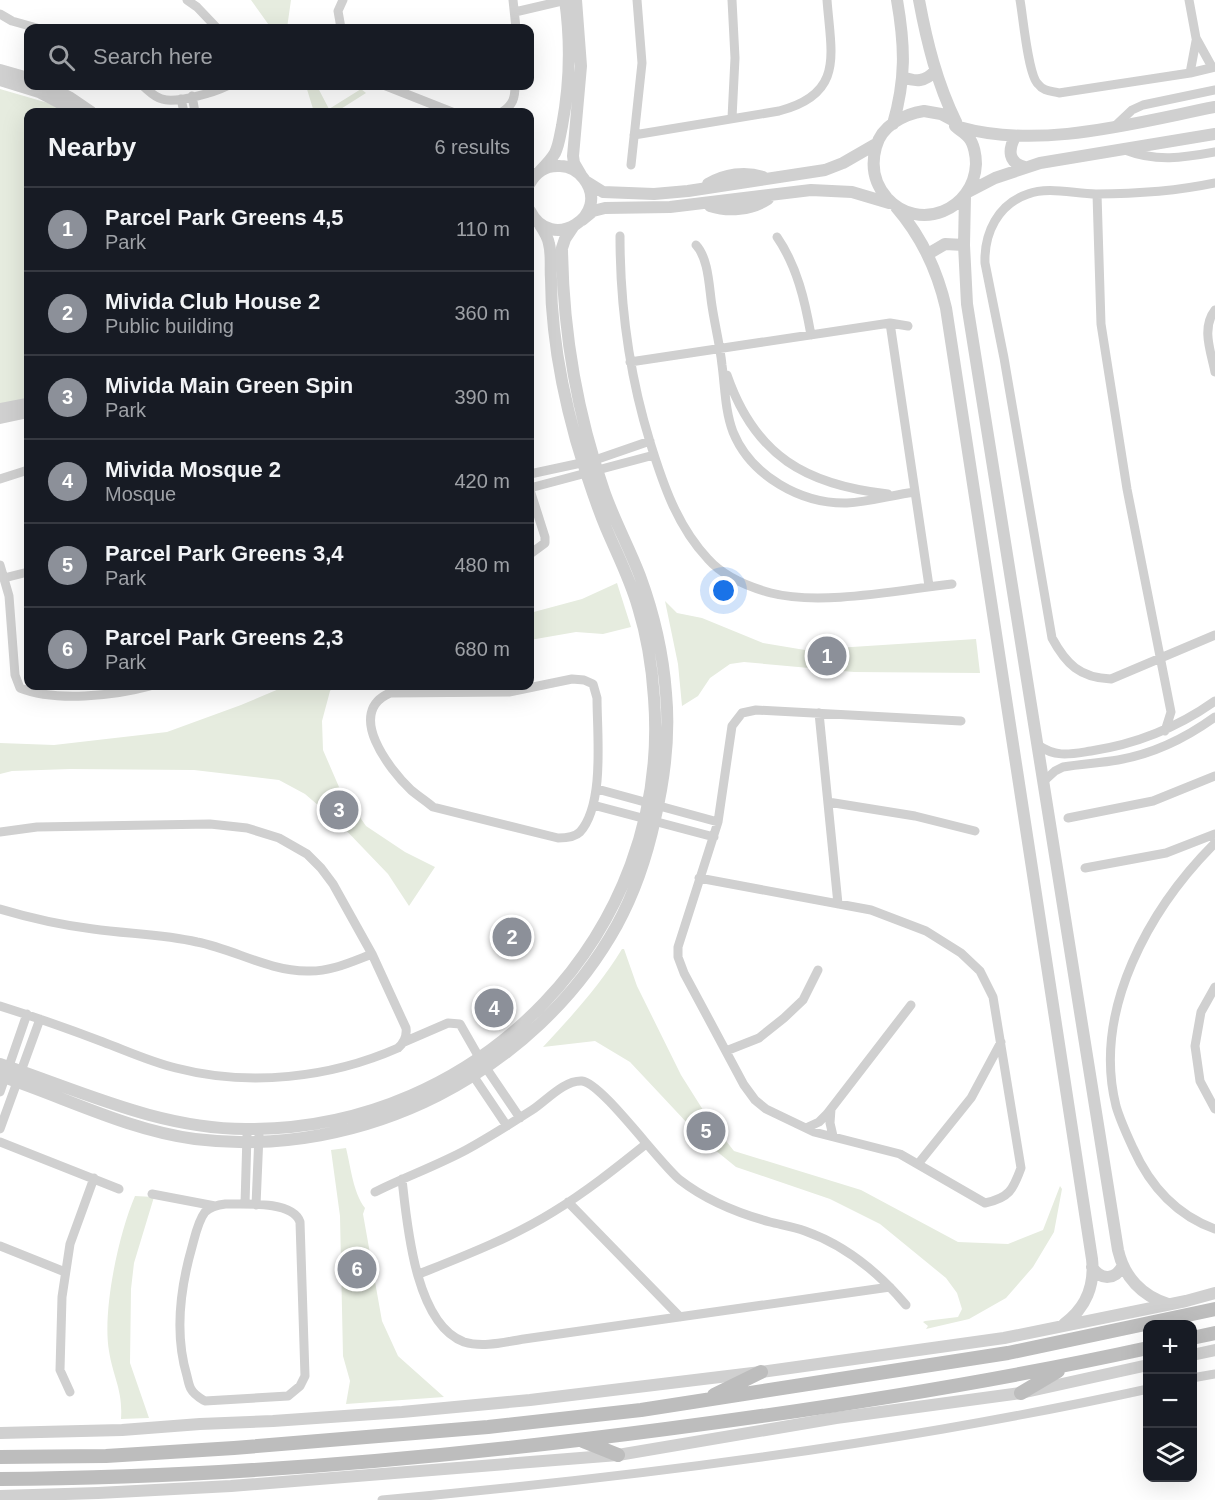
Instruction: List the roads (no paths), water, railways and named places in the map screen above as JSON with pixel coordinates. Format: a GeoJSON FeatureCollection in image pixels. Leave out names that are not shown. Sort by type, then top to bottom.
{"type":"FeatureCollection","features":[{"type":"Feature","properties":{"kind":"main road"},"geometry":{"type":"LineString","coordinates":[[0,1457],[106,1456],[192,1451],[498,1426],[641,1410],[987,1357],[1215,1310]]}},
{"type":"Feature","properties":{"kind":"main road"},"geometry":{"type":"LineString","coordinates":[[1197,1337],[1215,1333]]}},
{"type":"Feature","properties":{"kind":"main road"},"geometry":{"type":"LineString","coordinates":[[0,1479],[225,1472],[404,1459],[581,1440],[894,1397],[1143,1349]]}},
{"type":"Feature","properties":{"kind":"main road"},"geometry":{"type":"LineString","coordinates":[[1022,1393],[1068,1365]]}},
{"type":"Feature","properties":{"kind":"main road"},"geometry":{"type":"LineString","coordinates":[[703,1401],[761,1372]]}},
{"type":"Feature","properties":{"kind":"main road"},"geometry":{"type":"LineString","coordinates":[[581,1440],[618,1455]]}},
{"type":"Feature","properties":{"kind":"main road"},"geometry":{"type":"LineString","coordinates":[[224,1448],[215,1458],[218,1467],[225,1472]]}},
{"type":"Feature","properties":{"kind":"main road"},"geometry":{"type":"LineString","coordinates":[[192,1451],[198,1454],[202,1463],[200,1470],[194,1474]]}},
{"type":"Feature","properties":{"kind":"street"},"geometry":{"type":"LineString","coordinates":[[187,0],[213,24]]}},
{"type":"Feature","properties":{"kind":"street"},"geometry":{"type":"LineString","coordinates":[[340,24],[338,11],[343,0]]}},
{"type":"Feature","properties":{"kind":"street"},"geometry":{"type":"LineString","coordinates":[[513,0],[516,24]]}},
{"type":"Feature","properties":{"kind":"street"},"geometry":{"type":"LineString","coordinates":[[515,12],[565,0],[569,52],[566,102],[557,148],[549,162],[534,176]]}},
{"type":"Feature","properties":{"kind":"street"},"geometry":{"type":"LineString","coordinates":[[576,0],[581,73],[573,156],[591,200],[588,211],[565,239],[562,248],[568,344],[590,467]]}},
{"type":"Feature","properties":{"kind":"street"},"geometry":{"type":"LineString","coordinates":[[631,165],[642,63],[637,0]]}},
{"type":"Feature","properties":{"kind":"street"},"geometry":{"type":"LineString","coordinates":[[732,118],[735,58],[732,2],[743,0]]}},
{"type":"Feature","properties":{"kind":"street"},"geometry":{"type":"LineString","coordinates":[[634,135],[796,106],[813,96],[829,75],[831,63],[827,0]]}},
{"type":"Feature","properties":{"kind":"street"},"geometry":{"type":"LineString","coordinates":[[893,124],[903,77],[904,45],[897,0]]}},
{"type":"Feature","properties":{"kind":"street"},"geometry":{"type":"LineString","coordinates":[[919,0],[935,71],[956,124],[985,134],[1030,137],[1114,127],[1215,107]]}},
{"type":"Feature","properties":{"kind":"street"},"geometry":{"type":"LineString","coordinates":[[1020,0],[1032,73],[1038,86],[1044,90],[1059,93],[1190,73],[1214,67],[1196,38]]}},
{"type":"Feature","properties":{"kind":"street"},"geometry":{"type":"LineString","coordinates":[[1189,0],[1196,38],[1190,73]]}},
{"type":"Feature","properties":{"kind":"street"},"geometry":{"type":"LineString","coordinates":[[0,14],[24,24]]}},
{"type":"Feature","properties":{"kind":"street"},"geometry":{"type":"LineString","coordinates":[[0,70],[24,77]]}},
{"type":"Feature","properties":{"kind":"street"},"geometry":{"type":"LineString","coordinates":[[903,77],[920,81],[931,76],[935,71]]}},
{"type":"Feature","properties":{"kind":"street"},"geometry":{"type":"LineString","coordinates":[[0,80],[24,87]]}},
{"type":"Feature","properties":{"kind":"street"},"geometry":{"type":"LineString","coordinates":[[32,90],[69,108]]}},
{"type":"Feature","properties":{"kind":"street"},"geometry":{"type":"LineString","coordinates":[[55,90],[85,108]]}},
{"type":"Feature","properties":{"kind":"street"},"geometry":{"type":"LineString","coordinates":[[148,90],[164,100],[181,99],[213,90]]}},
{"type":"Feature","properties":{"kind":"street"},"geometry":{"type":"LineString","coordinates":[[396,90],[442,108]]}},
{"type":"Feature","properties":{"kind":"street"},"geometry":{"type":"LineString","coordinates":[[509,108],[514,100],[515,90]]}},
{"type":"Feature","properties":{"kind":"street"},"geometry":{"type":"LineString","coordinates":[[1114,127],[1132,110],[1143,105],[1215,90]]}},
{"type":"Feature","properties":{"kind":"street"},"geometry":{"type":"LineString","coordinates":[[192,96],[194,108]]}},
{"type":"Feature","properties":{"kind":"street"},"geometry":{"type":"LineString","coordinates":[[181,99],[183,108]]}},
{"type":"Feature","properties":{"kind":"street"},"geometry":{"type":"LineString","coordinates":[[1060,1326],[1083,1305],[1091,1283],[1092,1267],[946,308],[936,271],[928,254],[908,221],[881,192],[874,176],[873,160],[876,144],[883,132],[907,114],[924,111],[941,114],[956,124],[970,139],[976,157],[975,175],[966,194],[964,245],[967,304],[1116,1239],[1122,1265],[1130,1279],[1154,1299],[1169,1304]]}},
{"type":"Feature","properties":{"kind":"street"},"geometry":{"type":"LineString","coordinates":[[534,217],[551,229],[562,230],[577,224],[592,211],[605,208],[652,208],[831,190],[873,197],[910,213],[925,215],[940,213],[954,206],[966,194],[995,178],[1025,167],[1215,134]]}},
{"type":"Feature","properties":{"kind":"street"},"geometry":{"type":"LineString","coordinates":[[1015,137],[1011,144],[1010,157],[1014,162],[1025,167]]}},
{"type":"Feature","properties":{"kind":"street"},"geometry":{"type":"LineString","coordinates":[[534,176],[548,167],[566,166],[603,192],[664,194],[825,170],[843,163],[876,144]]}},
{"type":"Feature","properties":{"kind":"street"},"geometry":{"type":"LineString","coordinates":[[1125,150],[1146,157],[1169,160],[1215,152]]}},
{"type":"Feature","properties":{"kind":"street"},"geometry":{"type":"LineString","coordinates":[[709,203],[707,188],[711,182],[734,174],[759,175],[770,179]]}},
{"type":"Feature","properties":{"kind":"street"},"geometry":{"type":"LineString","coordinates":[[757,181],[760,196]]}},
{"type":"Feature","properties":{"kind":"street"},"geometry":{"type":"LineString","coordinates":[[1215,183],[1182,189],[1097,194],[1040,191],[1028,194],[1014,201],[991,226],[985,248],[985,263],[1004,358],[1052,638],[1061,654],[1074,668],[1098,678],[1111,679],[1215,635]]}},
{"type":"Feature","properties":{"kind":"street"},"geometry":{"type":"LineString","coordinates":[[1097,194],[1101,324],[1127,489],[1171,712],[1165,731]]}},
{"type":"Feature","properties":{"kind":"street"},"geometry":{"type":"LineString","coordinates":[[709,203],[728,210],[740,209],[758,204],[774,195]]}},
{"type":"Feature","properties":{"kind":"street"},"geometry":{"type":"LineString","coordinates":[[3,1071],[158,1118],[253,1135],[340,1120],[378,1109],[470,1071],[483,1063],[549,999],[592,944],[623,885],[654,805],[656,729],[653,683],[647,644],[631,585],[602,519],[590,467],[560,370],[552,300],[549,242],[534,218]]}},
{"type":"Feature","properties":{"kind":"street"},"geometry":{"type":"LineString","coordinates":[[620,236],[622,292],[630,362],[650,441],[679,520],[709,561],[740,581],[771,593],[807,598],[952,584]]}},
{"type":"Feature","properties":{"kind":"street"},"geometry":{"type":"LineString","coordinates":[[777,237],[795,272],[811,335]]}},
{"type":"Feature","properties":{"kind":"street"},"geometry":{"type":"LineString","coordinates":[[928,254],[945,244],[964,245]]}},
{"type":"Feature","properties":{"kind":"street"},"geometry":{"type":"LineString","coordinates":[[696,245],[705,265],[722,362],[726,400],[734,433],[744,450],[769,477],[798,493],[828,502],[868,501],[915,492]]}},
{"type":"Feature","properties":{"kind":"street"},"geometry":{"type":"LineString","coordinates":[[1215,310],[1207,328],[1215,372]]}},
{"type":"Feature","properties":{"kind":"street"},"geometry":{"type":"LineString","coordinates":[[630,362],[890,323],[908,326]]}},
{"type":"Feature","properties":{"kind":"street"},"geometry":{"type":"LineString","coordinates":[[890,323],[929,586]]}},
{"type":"Feature","properties":{"kind":"street"},"geometry":{"type":"LineString","coordinates":[[722,362],[747,420],[766,443],[793,466],[819,480],[841,487],[893,495]]}},
{"type":"Feature","properties":{"kind":"street"},"geometry":{"type":"LineString","coordinates":[[0,409],[24,405]]}},
{"type":"Feature","properties":{"kind":"street"},"geometry":{"type":"LineString","coordinates":[[0,418],[24,413]]}},
{"type":"Feature","properties":{"kind":"street"},"geometry":{"type":"LineString","coordinates":[[534,488],[650,441]]}},
{"type":"Feature","properties":{"kind":"street"},"geometry":{"type":"LineString","coordinates":[[534,474],[590,467],[654,454]]}},
{"type":"Feature","properties":{"kind":"street"},"geometry":{"type":"LineString","coordinates":[[0,479],[24,471]]}},
{"type":"Feature","properties":{"kind":"street"},"geometry":{"type":"LineString","coordinates":[[534,502],[545,537],[544,543],[534,552]]}},
{"type":"Feature","properties":{"kind":"street"},"geometry":{"type":"LineString","coordinates":[[0,565],[13,628],[15,675],[20,688],[24,690]]}},
{"type":"Feature","properties":{"kind":"street"},"geometry":{"type":"LineString","coordinates":[[4,578],[24,574]]}},
{"type":"Feature","properties":{"kind":"street"},"geometry":{"type":"LineString","coordinates":[[519,690],[390,693],[376,702],[370,720],[377,746],[382,756],[410,789],[433,807],[558,838],[570,837],[580,832],[593,805],[597,789],[597,698],[592,684],[584,680],[572,679],[534,687]]}},
{"type":"Feature","properties":{"kind":"street"},"geometry":{"type":"LineString","coordinates":[[25,690],[35,694],[64,696],[133,690]]}},
{"type":"Feature","properties":{"kind":"street"},"geometry":{"type":"LineString","coordinates":[[1038,745],[1061,755],[1117,747],[1144,740],[1165,731],[1194,716],[1215,701]]}},
{"type":"Feature","properties":{"kind":"street"},"geometry":{"type":"LineString","coordinates":[[699,878],[871,910],[926,931],[961,952],[980,971],[993,997],[1021,1168],[1014,1189],[999,1200],[985,1203],[900,1154],[806,1128],[766,1109],[755,1100],[744,1085],[684,973],[678,957],[680,937],[699,878],[714,837],[718,822],[732,726],[742,713],[756,710],[961,721]]}},
{"type":"Feature","properties":{"kind":"street"},"geometry":{"type":"LineString","coordinates":[[819,713],[838,904]]}},
{"type":"Feature","properties":{"kind":"street"},"geometry":{"type":"LineString","coordinates":[[1044,782],[1055,771],[1063,767],[1120,759],[1148,752],[1175,741],[1215,717]]}},
{"type":"Feature","properties":{"kind":"street"},"geometry":{"type":"LineString","coordinates":[[1083,752],[1085,764]]}},
{"type":"Feature","properties":{"kind":"street"},"geometry":{"type":"LineString","coordinates":[[1068,818],[1153,801],[1215,776]]}},
{"type":"Feature","properties":{"kind":"street"},"geometry":{"type":"LineString","coordinates":[[597,789],[718,822]]}},
{"type":"Feature","properties":{"kind":"street"},"geometry":{"type":"LineString","coordinates":[[828,802],[915,816],[975,831]]}},
{"type":"Feature","properties":{"kind":"street"},"geometry":{"type":"LineString","coordinates":[[593,805],[714,837]]}},
{"type":"Feature","properties":{"kind":"street"},"geometry":{"type":"LineString","coordinates":[[0,832],[37,827],[210,824],[241,827],[269,834],[298,848],[321,868],[333,884],[372,954],[406,1028],[404,1042]]}},
{"type":"Feature","properties":{"kind":"street"},"geometry":{"type":"LineString","coordinates":[[1085,868],[1166,853],[1215,834]]}},
{"type":"Feature","properties":{"kind":"street"},"geometry":{"type":"LineString","coordinates":[[1215,843],[1195,863],[1165,902],[1141,944],[1123,990],[1113,1028],[1110,1067],[1116,1106],[1142,1168],[1158,1191],[1179,1210],[1215,1229]]}},
{"type":"Feature","properties":{"kind":"street"},"geometry":{"type":"LineString","coordinates":[[0,909],[37,919],[91,929],[200,942],[273,966],[296,971],[329,970],[372,954]]}},
{"type":"Feature","properties":{"kind":"street"},"geometry":{"type":"LineString","coordinates":[[726,1051],[759,1038],[783,1018],[803,1000],[818,970]]}},
{"type":"Feature","properties":{"kind":"street"},"geometry":{"type":"LineString","coordinates":[[1215,987],[1201,1012],[1195,1046],[1200,1080],[1215,1109]]}},
{"type":"Feature","properties":{"kind":"street"},"geometry":{"type":"LineString","coordinates":[[806,1128],[819,1122],[831,1109],[911,1005]]}},
{"type":"Feature","properties":{"kind":"street"},"geometry":{"type":"LineString","coordinates":[[0,1006],[173,1068],[237,1078],[286,1076],[334,1070],[380,1056],[398,1048],[404,1042],[454,1022],[464,1029],[483,1063],[520,1118]]}},
{"type":"Feature","properties":{"kind":"street"},"geometry":{"type":"LineString","coordinates":[[0,1092],[3,1071],[27,1014]]}},
{"type":"Feature","properties":{"kind":"street"},"geometry":{"type":"LineString","coordinates":[[0,1129],[40,1019]]}},
{"type":"Feature","properties":{"kind":"street"},"geometry":{"type":"LineString","coordinates":[[918,1164],[971,1098],[1001,1042]]}},
{"type":"Feature","properties":{"kind":"street"},"geometry":{"type":"LineString","coordinates":[[470,1071],[507,1126]]}},
{"type":"Feature","properties":{"kind":"street"},"geometry":{"type":"LineString","coordinates":[[375,1192],[465,1151],[520,1118],[567,1085],[580,1081],[585,1082],[602,1094],[668,1169],[701,1194],[745,1215],[803,1230],[825,1239],[862,1263],[890,1287],[906,1305]]}},
{"type":"Feature","properties":{"kind":"street"},"geometry":{"type":"LineString","coordinates":[[831,1109],[830,1123],[833,1136]]}},
{"type":"Feature","properties":{"kind":"street"},"geometry":{"type":"LineString","coordinates":[[245,1204],[253,1135]]}},
{"type":"Feature","properties":{"kind":"street"},"geometry":{"type":"LineString","coordinates":[[253,1135],[256,1205]]}},
{"type":"Feature","properties":{"kind":"street"},"geometry":{"type":"LineString","coordinates":[[0,1142],[119,1189]]}},
{"type":"Feature","properties":{"kind":"street"},"geometry":{"type":"LineString","coordinates":[[419,1274],[495,1242],[568,1202],[646,1144]]}},
{"type":"Feature","properties":{"kind":"street"},"geometry":{"type":"LineString","coordinates":[[70,1392],[60,1370],[59,1358],[65,1272],[75,1227],[94,1178]]}},
{"type":"Feature","properties":{"kind":"street"},"geometry":{"type":"LineString","coordinates":[[402,1179],[407,1220],[428,1304],[440,1323],[460,1340],[472,1344],[502,1342],[890,1287]]}},
{"type":"Feature","properties":{"kind":"street"},"geometry":{"type":"LineString","coordinates":[[152,1194],[215,1206],[245,1204],[289,1209],[294,1212],[300,1222],[305,1376],[300,1386],[288,1396],[205,1401],[198,1398],[191,1389],[183,1364],[180,1302],[185,1272],[201,1218],[206,1210],[215,1206]]}},
{"type":"Feature","properties":{"kind":"street"},"geometry":{"type":"LineString","coordinates":[[568,1202],[680,1317]]}},
{"type":"Feature","properties":{"kind":"street"},"geometry":{"type":"LineString","coordinates":[[0,1246],[65,1272]]}},
{"type":"Feature","properties":{"kind":"street"},"geometry":{"type":"LineString","coordinates":[[1092,1267],[1100,1275],[1106,1277],[1117,1274],[1122,1265]]}},
{"type":"Feature","properties":{"kind":"street"},"geometry":{"type":"LineString","coordinates":[[0,1433],[122,1430],[402,1412],[761,1372],[1004,1338],[1215,1293]]}},
{"type":"Feature","properties":{"kind":"street"},"geometry":{"type":"LineString","coordinates":[[1197,1354],[1215,1350]]}},
{"type":"Feature","properties":{"kind":"street"},"geometry":{"type":"LineString","coordinates":[[0,1496],[132,1496],[618,1455],[836,1418],[1022,1393],[1143,1366]]}},
{"type":"Feature","properties":{"kind":"street"},"geometry":{"type":"LineString","coordinates":[[1197,1377],[1215,1374]]}},
{"type":"Feature","properties":{"kind":"street"},"geometry":{"type":"LineString","coordinates":[[382,1500],[640,1473],[820,1450],[1143,1390]]}},
{"type":"Feature","properties":{"kind":"place","name":"Parcel Park Greens 4,5"},"geometry":{"type":"Point","coordinates":[827,656]}},
{"type":"Feature","properties":{"kind":"place","name":"Mivida Main Green Spin"},"geometry":{"type":"Point","coordinates":[339,810]}},
{"type":"Feature","properties":{"kind":"place","name":"Mivida Club House 2"},"geometry":{"type":"Point","coordinates":[512,937]}},
{"type":"Feature","properties":{"kind":"place","name":"Mivida Mosque 2"},"geometry":{"type":"Point","coordinates":[494,1008]}},
{"type":"Feature","properties":{"kind":"place","name":"Parcel Park Greens 3,4"},"geometry":{"type":"Point","coordinates":[706,1131]}},
{"type":"Feature","properties":{"kind":"place","name":"Parcel Park Greens 2,3"},"geometry":{"type":"Point","coordinates":[357,1269]}}]}
